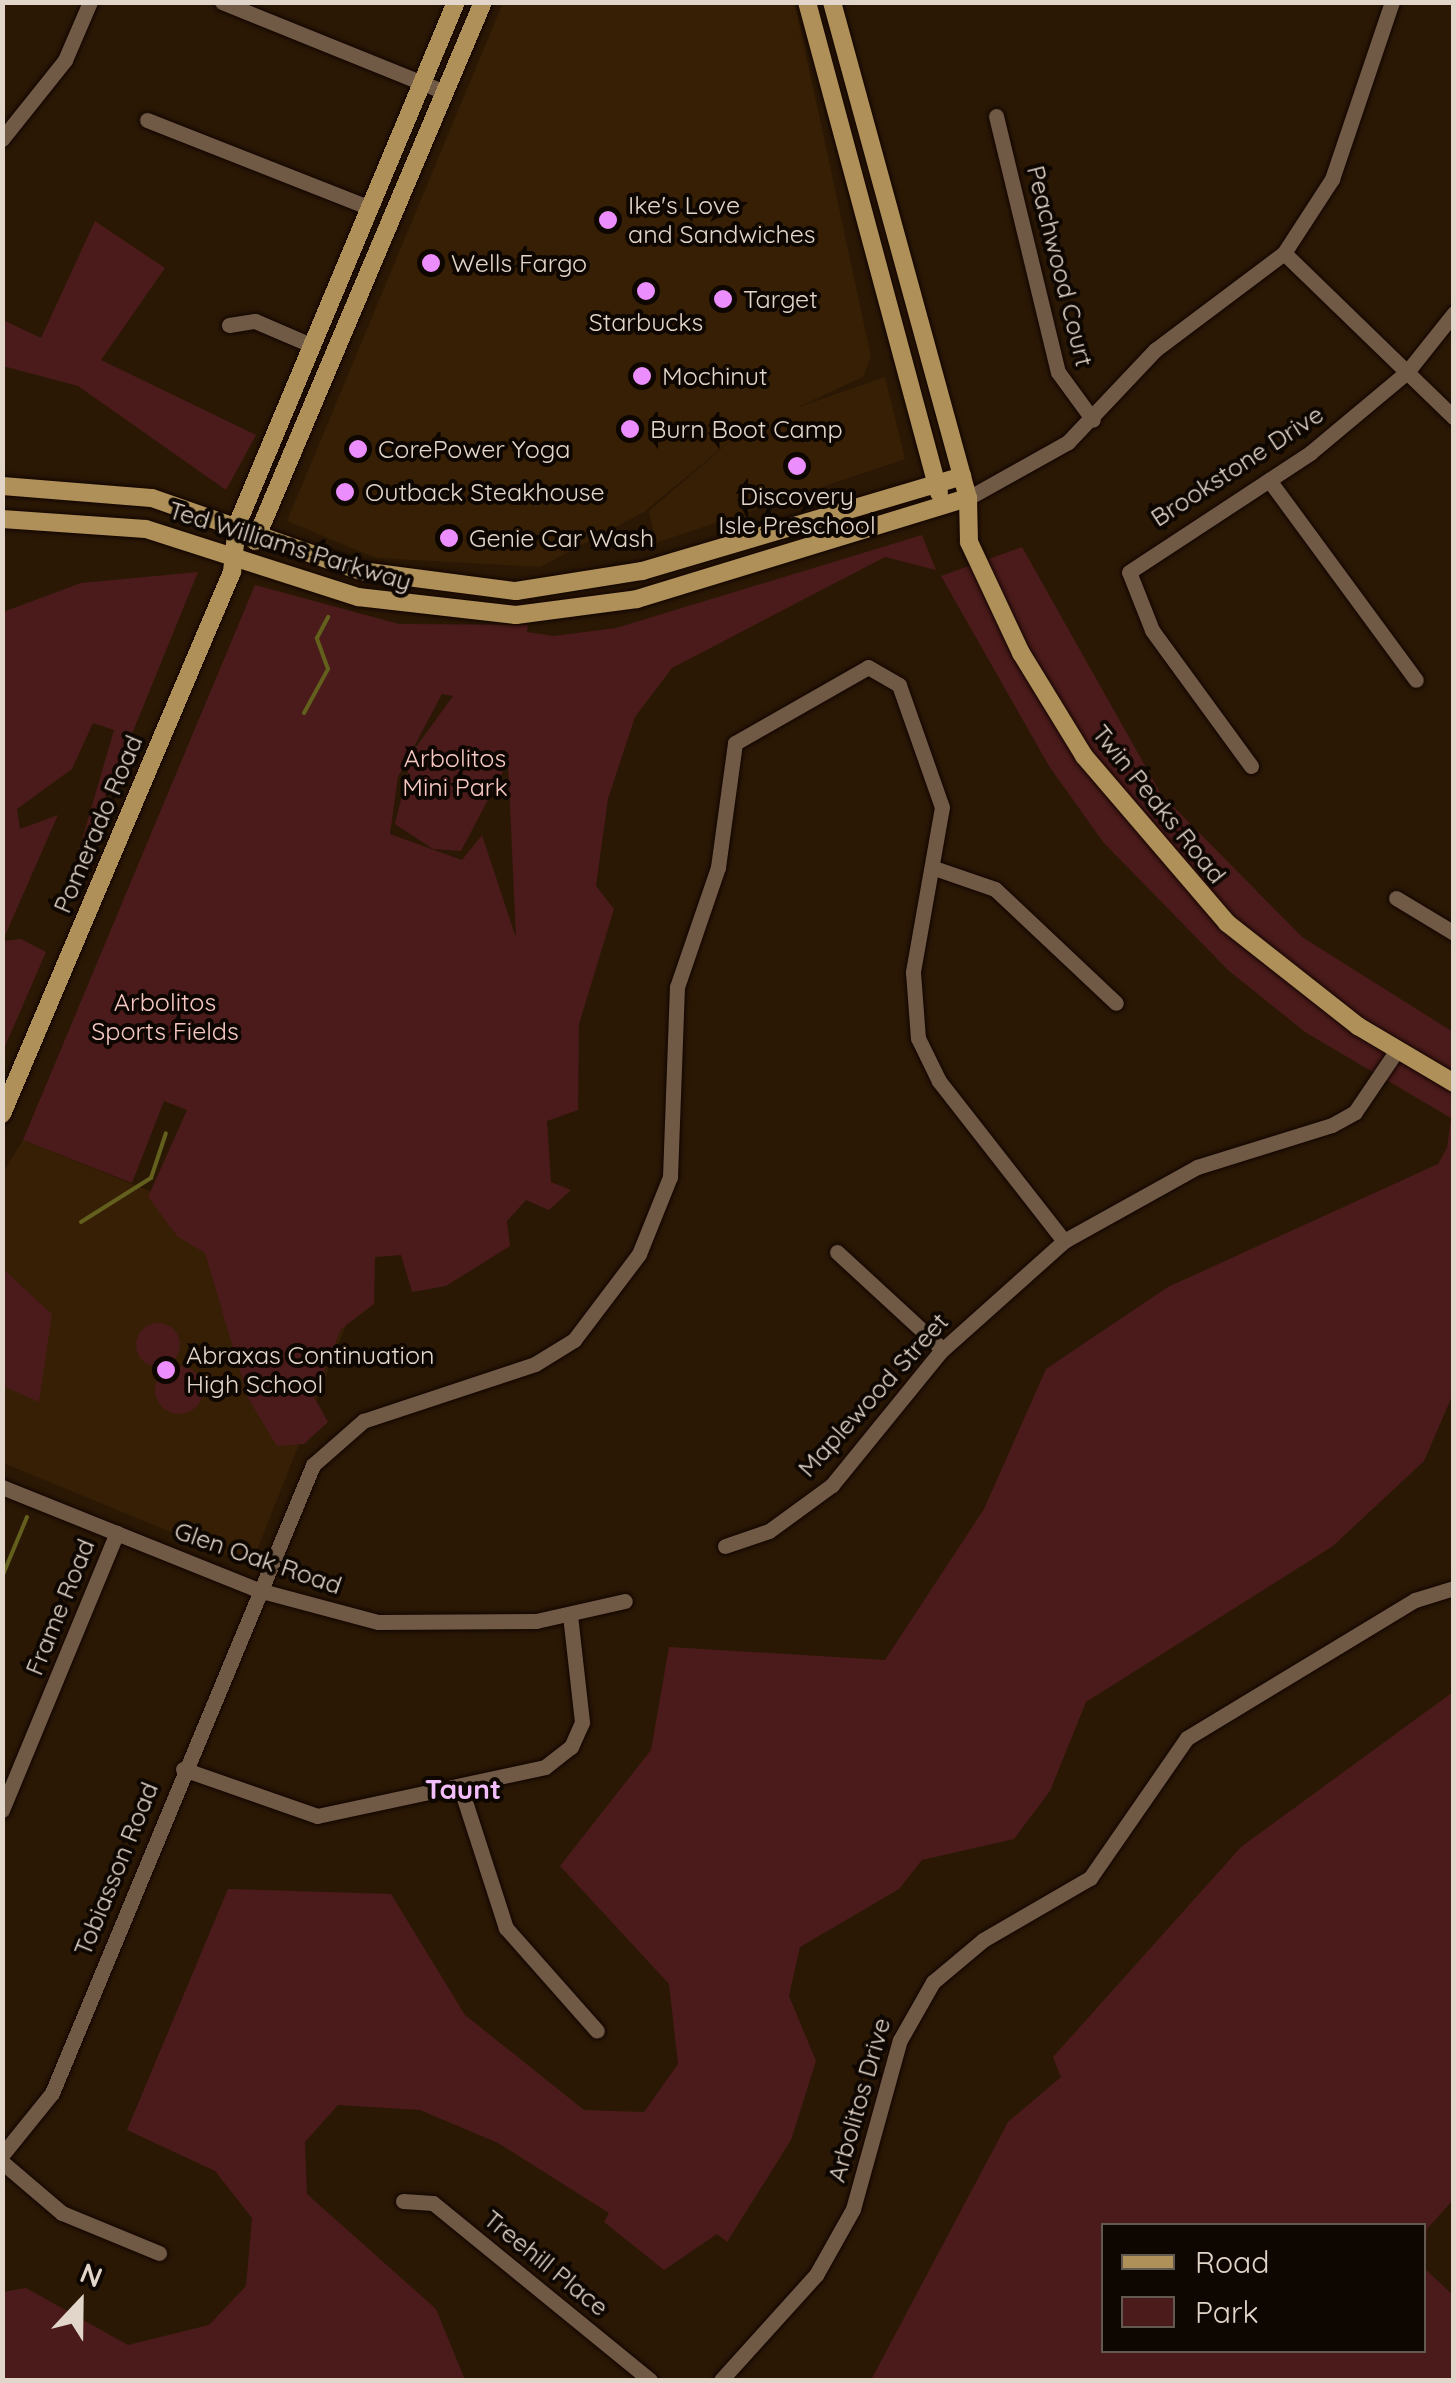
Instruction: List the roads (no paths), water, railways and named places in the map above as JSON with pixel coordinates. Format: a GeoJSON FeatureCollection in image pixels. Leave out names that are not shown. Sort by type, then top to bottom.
{"type":"FeatureCollection","features":[{"type":"Feature","properties":{"kind":"main road","name":"Pomerado Road"},"geometry":{"type":"LineString","coordinates":[[239,554],[237,525],[456,2]]}},
{"type":"Feature","properties":{"kind":"main road","name":"Pomerado Road"},"geometry":{"type":"LineString","coordinates":[[2,1114],[239,554],[262,534],[483,2]]}},
{"type":"Feature","properties":{"kind":"main road"},"geometry":{"type":"LineString","coordinates":[[807,2],[942,505],[962,517],[973,492],[962,476],[832,2]]}},
{"type":"Feature","properties":{"kind":"main road"},"geometry":{"type":"LineString","coordinates":[[818,44],[834,48],[886,201]]}},
{"type":"Feature","properties":{"kind":"main road","name":"Ted Williams Parkway"},"geometry":{"type":"LineString","coordinates":[[2,486],[152,498],[397,580],[548,588],[642,572],[962,476]]}},
{"type":"Feature","properties":{"kind":"main road","name":"Ted Williams Parkway"},"geometry":{"type":"LineString","coordinates":[[2,519],[146,529],[412,608],[535,614],[638,600],[973,492]]}},
{"type":"Feature","properties":{"kind":"main road","name":"Twin Peaks Road"},"geometry":{"type":"LineString","coordinates":[[962,517],[1021,653],[1084,756],[1161,855],[1302,987],[1454,1083]]}},
{"type":"Feature","properties":{"kind":"street"},"geometry":{"type":"LineString","coordinates":[[2,139],[65,60],[90,2]]}},
{"type":"Feature","properties":{"kind":"street"},"geometry":{"type":"LineString","coordinates":[[222,2],[445,92]]}},
{"type":"Feature","properties":{"kind":"street"},"geometry":{"type":"LineString","coordinates":[[973,492],[1037,462],[1094,420],[1155,350],[1284,254],[1332,178],[1392,2]]}},
{"type":"Feature","properties":{"kind":"street","name":"Peachwood Court"},"geometry":{"type":"LineString","coordinates":[[996,116],[1058,372],[1094,420]]}},
{"type":"Feature","properties":{"kind":"street"},"geometry":{"type":"LineString","coordinates":[[147,120],[370,208]]}},
{"type":"Feature","properties":{"kind":"street"},"geometry":{"type":"LineString","coordinates":[[1284,254],[1454,418]]}},
{"type":"Feature","properties":{"kind":"street","name":"Brookstone Drive"},"geometry":{"type":"LineString","coordinates":[[1251,766],[1152,630],[1129,572],[1269,480],[1407,372],[1454,314]]}},
{"type":"Feature","properties":{"kind":"street"},"geometry":{"type":"LineString","coordinates":[[229,325],[254,321],[314,346]]}},
{"type":"Feature","properties":{"kind":"street"},"geometry":{"type":"LineString","coordinates":[[1269,480],[1416,680]]}},
{"type":"Feature","properties":{"kind":"street","name":"Tobiasson Road"},"geometry":{"type":"LineString","coordinates":[[2,2159],[52,2093],[303,1481],[330,1445],[386,1410],[535,1364],[606,1306],[670,1177],[677,987],[718,867],[735,743],[846,678],[882,668],[899,685],[932,771],[942,808],[937,869]]}},
{"type":"Feature","properties":{"kind":"street"},"geometry":{"type":"LineString","coordinates":[[1064,1240],[939,1081],[918,1038],[913,972],[937,869],[995,889],[1116,1003]]}},
{"type":"Feature","properties":{"kind":"street"},"geometry":{"type":"LineString","coordinates":[[1396,898],[1454,932]]}},
{"type":"Feature","properties":{"kind":"street","name":"Maplewood Street"},"geometry":{"type":"LineString","coordinates":[[725,1546],[769,1531],[832,1485],[942,1350],[1064,1240],[1197,1167],[1343,1118],[1398,1050]]}},
{"type":"Feature","properties":{"kind":"street"},"geometry":{"type":"LineString","coordinates":[[836,1252],[942,1350]]}},
{"type":"Feature","properties":{"kind":"street","name":"Glen Oak Road"},"geometry":{"type":"LineString","coordinates":[[2,1487],[258,1590],[378,1622],[536,1620],[625,1601]]}},
{"type":"Feature","properties":{"kind":"street","name":"Frame Road"},"geometry":{"type":"LineString","coordinates":[[2,1810],[117,1533]]}},
{"type":"Feature","properties":{"kind":"street","name":"Arbolitos Drive"},"geometry":{"type":"LineString","coordinates":[[721,2380],[816,2275],[852,2209],[900,2040],[934,1982],[983,1940],[1090,1878],[1186,1738],[1414,1600],[1454,1588]]}},
{"type":"Feature","properties":{"kind":"street"},"geometry":{"type":"LineString","coordinates":[[183,1769],[317,1816],[461,1788],[545,1766],[571,1747],[584,1706],[570,1614]]}},
{"type":"Feature","properties":{"kind":"street"},"geometry":{"type":"LineString","coordinates":[[461,1788],[506,1928],[597,2031]]}},
{"type":"Feature","properties":{"kind":"street"},"geometry":{"type":"LineString","coordinates":[[2,2159],[62,2214],[158,2253]]}},
{"type":"Feature","properties":{"kind":"street","name":"Treehill Place"},"geometry":{"type":"LineString","coordinates":[[403,2201],[433,2203],[650,2380]]}},
{"type":"Feature","properties":{"kind":"waterway"},"geometry":{"type":"LineString","coordinates":[[304,713],[328,669],[317,638],[328,617]]}},
{"type":"Feature","properties":{"kind":"waterway"},"geometry":{"type":"LineString","coordinates":[[81,1222],[151,1178],[166,1133]]}},
{"type":"Feature","properties":{"kind":"waterway"},"geometry":{"type":"LineString","coordinates":[[2,1577],[27,1517]]}},
{"type":"Feature","properties":{"kind":"place","name":"Ike's Love and Sandwiches"},"geometry":{"type":"Point","coordinates":[608,220]}},
{"type":"Feature","properties":{"kind":"place","name":"Wells Fargo"},"geometry":{"type":"Point","coordinates":[431,263]}},
{"type":"Feature","properties":{"kind":"place","name":"Starbucks"},"geometry":{"type":"Point","coordinates":[646,291]}},
{"type":"Feature","properties":{"kind":"place","name":"Target"},"geometry":{"type":"Point","coordinates":[723,299]}},
{"type":"Feature","properties":{"kind":"place","name":"Mochinut"},"geometry":{"type":"Point","coordinates":[642,376]}},
{"type":"Feature","properties":{"kind":"place","name":"Burn Boot Camp"},"geometry":{"type":"Point","coordinates":[630,429]}},
{"type":"Feature","properties":{"kind":"place","name":"CorePower Yoga"},"geometry":{"type":"Point","coordinates":[358,449]}},
{"type":"Feature","properties":{"kind":"place","name":"Discovery Isle Preschool"},"geometry":{"type":"Point","coordinates":[797,466]}},
{"type":"Feature","properties":{"kind":"place","name":"Outback Steakhouse"},"geometry":{"type":"Point","coordinates":[345,492]}},
{"type":"Feature","properties":{"kind":"place","name":"Genie Car Wash"},"geometry":{"type":"Point","coordinates":[449,538]}},
{"type":"Feature","properties":{"kind":"place","name":"Abraxas Continuation High School"},"geometry":{"type":"Point","coordinates":[166,1370]}},
{"type":"Feature","properties":{"kind":"district","name":"Taunt"},"geometry":{"type":"Point","coordinates":[463,1789]}},
{"type":"Feature","properties":{"kind":"park label","name":"Arbolitos Mini Park"},"geometry":{"type":"Point","coordinates":[455,774]}},
{"type":"Feature","properties":{"kind":"park label","name":"Arbolitos Sports Fields"},"geometry":{"type":"Point","coordinates":[165,1018]}}]}
